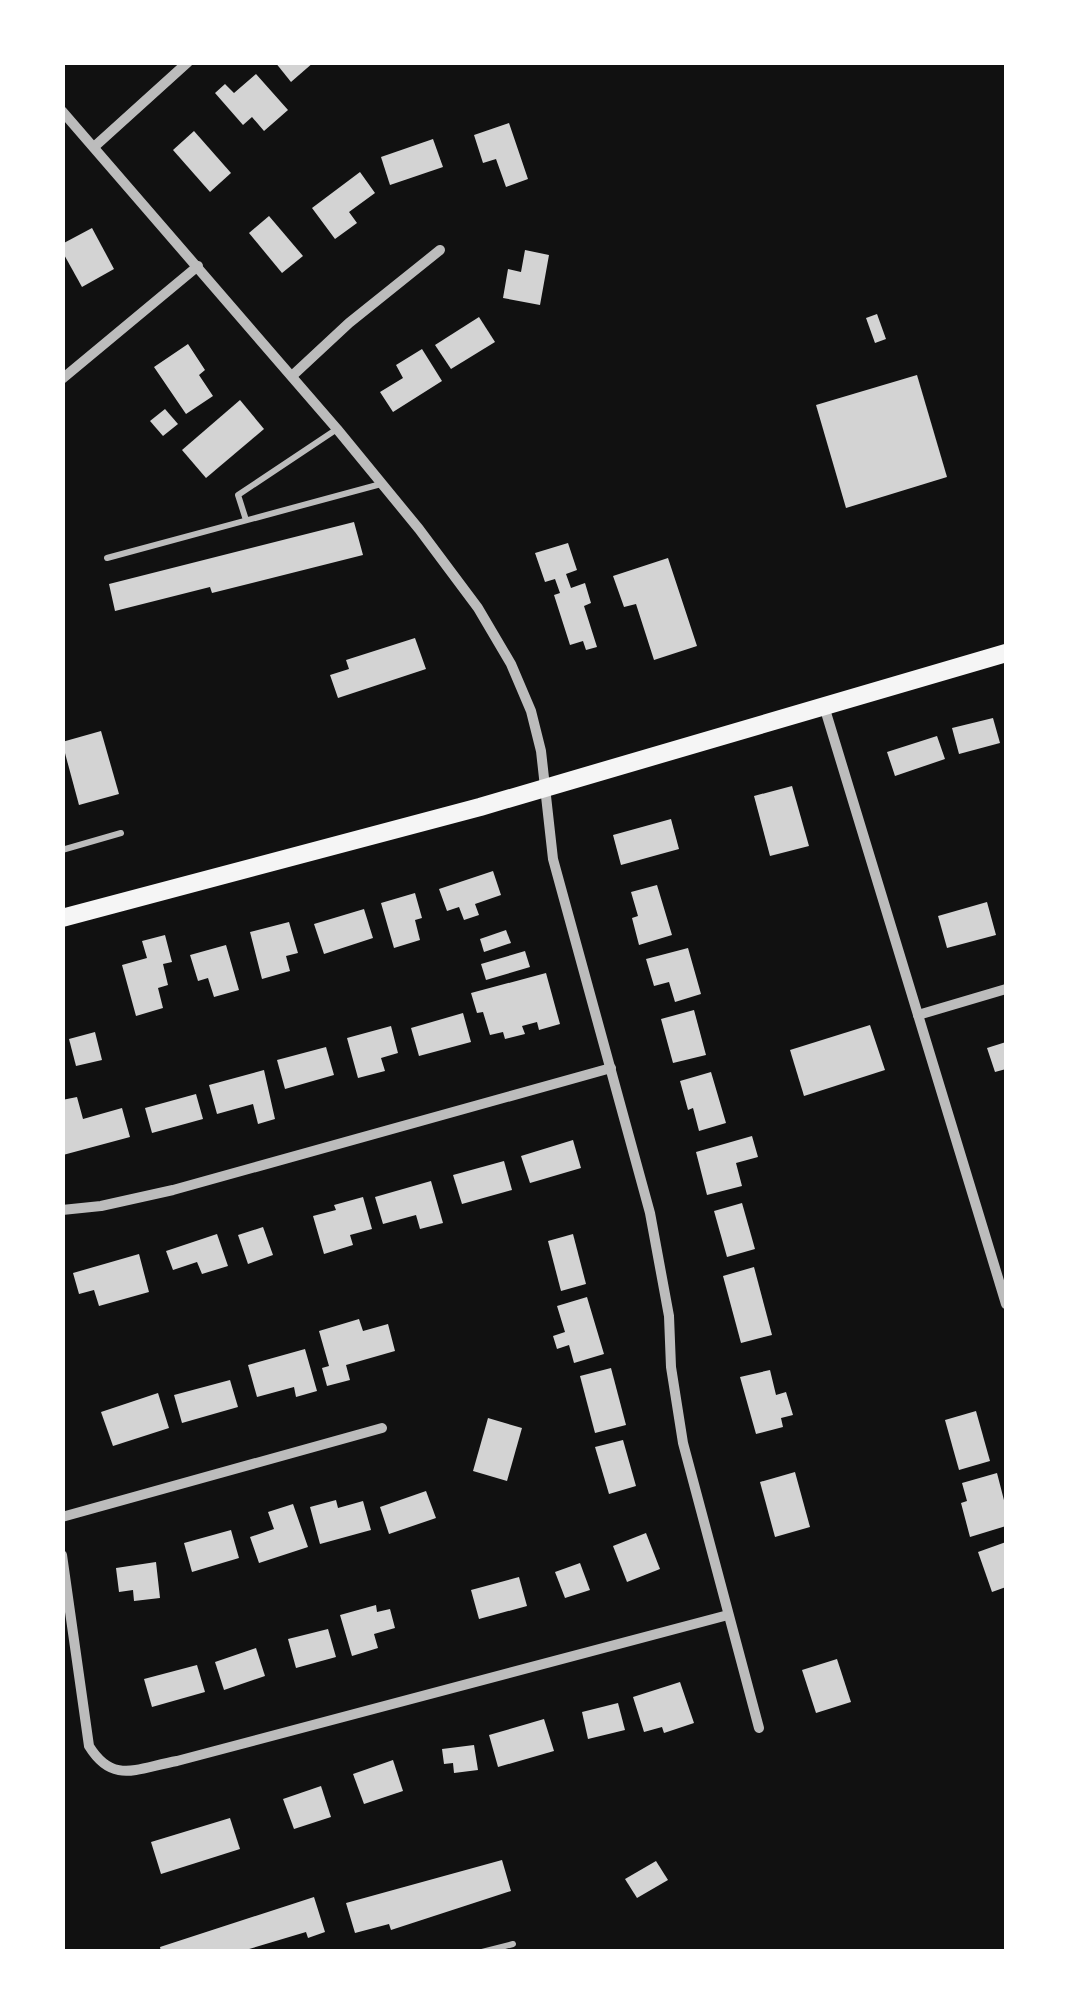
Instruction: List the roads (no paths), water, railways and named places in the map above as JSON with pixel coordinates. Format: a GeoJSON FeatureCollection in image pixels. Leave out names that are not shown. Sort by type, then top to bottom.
{"type":"FeatureCollection","features":[{"type":"Feature","properties":{"kind":"main road"},"geometry":{"type":"LineString","coordinates":[[62,918],[480,807],[1006,653]]}},
{"type":"Feature","properties":{"kind":"street"},"geometry":{"type":"LineString","coordinates":[[94,147],[188,62]]}},
{"type":"Feature","properties":{"kind":"street"},"geometry":{"type":"LineString","coordinates":[[62,111],[338,429],[452,571],[498,639],[530,711],[541,751],[553,860],[658,1254],[683,1443],[758,1728]]}},
{"type":"Feature","properties":{"kind":"street"},"geometry":{"type":"LineString","coordinates":[[292,376],[349,323],[440,250]]}},
{"type":"Feature","properties":{"kind":"street"},"geometry":{"type":"LineString","coordinates":[[62,380],[198,266]]}},
{"type":"Feature","properties":{"kind":"street"},"geometry":{"type":"LineString","coordinates":[[824,706],[1006,1304]]}},
{"type":"Feature","properties":{"kind":"street"},"geometry":{"type":"LineString","coordinates":[[918,1015],[1006,989]]}},
{"type":"Feature","properties":{"kind":"street"},"geometry":{"type":"LineString","coordinates":[[62,1210],[102,1206],[172,1190],[611,1068]]}},
{"type":"Feature","properties":{"kind":"street"},"geometry":{"type":"LineString","coordinates":[[62,1517],[382,1428]]}},
{"type":"Feature","properties":{"kind":"street"},"geometry":{"type":"LineString","coordinates":[[62,1555],[89,1746],[100,1765],[116,1772],[177,1762],[728,1615]]}},
{"type":"Feature","properties":{"kind":"lane"},"geometry":{"type":"LineString","coordinates":[[246,520],[238,496],[338,429]]}},
{"type":"Feature","properties":{"kind":"lane"},"geometry":{"type":"LineString","coordinates":[[107,558],[382,484]]}},
{"type":"Feature","properties":{"kind":"lane"},"geometry":{"type":"LineString","coordinates":[[62,850],[122,833]]}},
{"type":"Feature","properties":{"kind":"lane"},"geometry":{"type":"LineString","coordinates":[[482,1952],[512,1944]]}}]}
